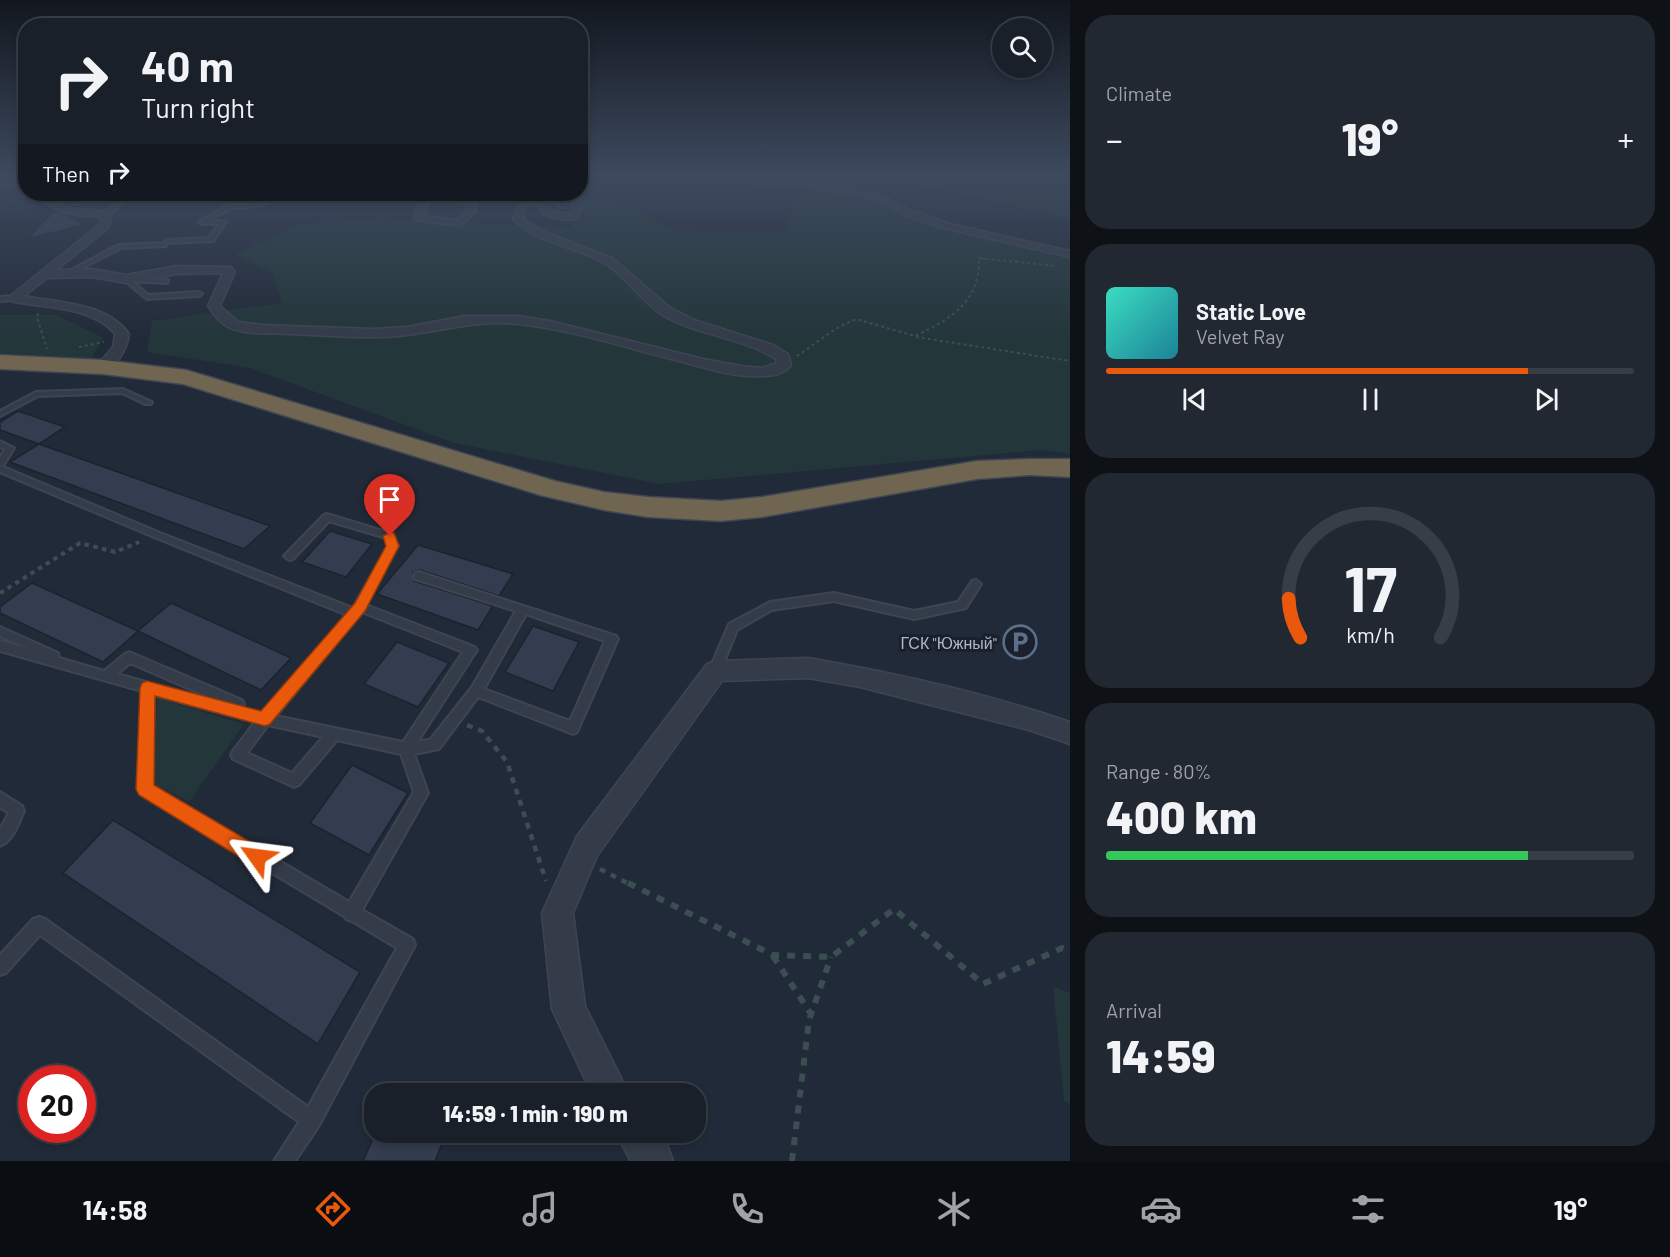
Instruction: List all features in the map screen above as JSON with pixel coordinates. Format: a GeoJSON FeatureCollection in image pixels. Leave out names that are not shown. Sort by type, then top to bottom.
{"type":"FeatureCollection","features":[{"type":"Feature","properties":{"kind":"highway"},"geometry":{"type":"LineString","coordinates":[[0,362],[156,372],[209,383],[550,489],[604,501],[648,507],[721,511],[762,507],[977,470],[1030,467],[1070,468]]}},
{"type":"Feature","properties":{"kind":"street"},"geometry":{"type":"LineString","coordinates":[[14,298],[99,230]]}},
{"type":"Feature","properties":{"kind":"street"},"geometry":{"type":"LineString","coordinates":[[45,274],[92,273],[126,279],[177,270],[227,269],[229,272],[214,306],[219,314],[234,325],[263,329],[374,333],[465,320],[517,320],[550,325],[703,363],[741,370],[762,372],[776,370],[784,365],[783,357],[768,348],[689,322],[664,310],[608,260],[534,230]]}},
{"type":"Feature","properties":{"kind":"street"},"geometry":{"type":"LineString","coordinates":[[965,230],[1070,254]]}},
{"type":"Feature","properties":{"kind":"street"},"geometry":{"type":"LineString","coordinates":[[14,298],[89,311],[109,319],[119,327],[122,338],[117,356],[103,368]]}},
{"type":"Feature","properties":{"kind":"street"},"geometry":{"type":"LineString","coordinates":[[606,1083],[569,1009],[557,913],[587,846],[715,671],[808,668],[860,677],[1029,719],[1070,733]]}},
{"type":"Feature","properties":{"kind":"street"},"geometry":{"type":"LineString","coordinates":[[642,1143],[654,1161]]}},
{"type":"Feature","properties":{"kind":"lane"},"geometry":{"type":"LineString","coordinates":[[67,274],[120,246],[211,240],[218,230]]}},
{"type":"Feature","properties":{"kind":"lane"},"geometry":{"type":"LineString","coordinates":[[126,279],[166,281]]}},
{"type":"Feature","properties":{"kind":"lane"},"geometry":{"type":"LineString","coordinates":[[126,279],[147,297],[199,294]]}},
{"type":"Feature","properties":{"kind":"lane"},"geometry":{"type":"LineString","coordinates":[[0,299],[14,298]]}},
{"type":"Feature","properties":{"kind":"lane"},"geometry":{"type":"LineString","coordinates":[[0,414],[36,394],[123,391],[148,402]]}},
{"type":"Feature","properties":{"kind":"lane"},"geometry":{"type":"LineString","coordinates":[[0,444],[10,448],[0,464]]}},
{"type":"Feature","properties":{"kind":"lane"},"geometry":{"type":"LineString","coordinates":[[0,469],[157,535],[471,650],[406,749]]}},
{"type":"Feature","properties":{"kind":"lane"},"geometry":{"type":"LineString","coordinates":[[289,556],[327,517],[390,536],[393,546],[357,610],[237,755],[294,782],[334,734]]}},
{"type":"Feature","properties":{"kind":"lane"},"geometry":{"type":"LineString","coordinates":[[419,576],[612,639],[573,728],[476,691]]}},
{"type":"Feature","properties":{"kind":"lane"},"geometry":{"type":"LineString","coordinates":[[715,671],[733,627],[770,606],[834,597],[914,615],[963,605],[976,584]]}},
{"type":"Feature","properties":{"kind":"lane"},"geometry":{"type":"LineString","coordinates":[[0,646],[233,712],[406,749],[434,745],[476,691],[524,609]]}},
{"type":"Feature","properties":{"kind":"lane"},"geometry":{"type":"LineString","coordinates":[[0,631],[82,669]]}},
{"type":"Feature","properties":{"kind":"lane"},"geometry":{"type":"LineString","coordinates":[[106,676],[129,657],[238,704],[233,712]]}},
{"type":"Feature","properties":{"kind":"lane"},"geometry":{"type":"LineString","coordinates":[[147,688],[145,789],[351,914],[407,945],[311,1120],[284,1161]]}},
{"type":"Feature","properties":{"kind":"lane"},"geometry":{"type":"LineString","coordinates":[[351,914],[421,793],[406,749]]}},
{"type":"Feature","properties":{"kind":"lane"},"geometry":{"type":"LineString","coordinates":[[0,799],[17,811],[8,831],[0,839]]}},
{"type":"Feature","properties":{"kind":"lane"},"geometry":{"type":"LineString","coordinates":[[0,967],[39,925],[311,1120]]}},
{"type":"Feature","properties":{"kind":"path"},"geometry":{"type":"LineString","coordinates":[[915,336],[943,324],[967,304],[981,272],[979,258],[1059,266]]}},
{"type":"Feature","properties":{"kind":"path"},"geometry":{"type":"LineString","coordinates":[[40,304],[37,317],[48,352]]}},
{"type":"Feature","properties":{"kind":"path"},"geometry":{"type":"LineString","coordinates":[[784,365],[837,328],[856,320],[915,336],[1070,361]]}},
{"type":"Feature","properties":{"kind":"path"},"geometry":{"type":"LineString","coordinates":[[76,348],[122,338]]}},
{"type":"Feature","properties":{"kind":"path"},"geometry":{"type":"LineString","coordinates":[[0,593],[80,543],[115,552],[157,535]]}},
{"type":"Feature","properties":{"kind":"path"},"geometry":{"type":"LineString","coordinates":[[453,721],[482,731],[507,762],[557,913]]}},
{"type":"Feature","properties":{"kind":"path"},"geometry":{"type":"LineString","coordinates":[[581,859],[773,955],[831,957]]}},
{"type":"Feature","properties":{"kind":"path"},"geometry":{"type":"LineString","coordinates":[[792,1161],[811,1014],[831,957],[894,909],[983,984],[1062,948],[1070,951]]}},
{"type":"Feature","properties":{"kind":"path"},"geometry":{"type":"LineString","coordinates":[[773,955],[811,1014]]}},
{"type":"Feature","properties":{"kind":"shaded area"},"geometry":{"type":"Polygon","coordinates":[[[288,230],[786,232],[786,230],[949,230],[1070,257],[1070,454],[1041,450],[660,484],[454,443],[250,368],[147,352],[152,321],[282,303],[272,272],[235,254],[288,230]]]}},
{"type":"Feature","properties":{"kind":"shaded area"},"geometry":{"type":"Polygon","coordinates":[[[0,315],[56,315],[104,338],[91,358],[0,353],[0,315]]]}},
{"type":"Feature","properties":{"kind":"shaded area"},"geometry":{"type":"Polygon","coordinates":[[[157,698],[244,724],[189,802],[153,783],[157,698]]]}},
{"type":"Feature","properties":{"kind":"shaded area"},"geometry":{"type":"Polygon","coordinates":[[[1053,986],[1070,993],[1070,1104],[1064,1101],[1053,986]]]}},
{"type":"Feature","properties":{"kind":"building"},"geometry":{"type":"Polygon","coordinates":[[[36,230],[63,230],[27,239],[36,230]]]}},
{"type":"Feature","properties":{"kind":"building"},"geometry":{"type":"Polygon","coordinates":[[[18,411],[65,427],[39,444],[0,430],[0,422],[18,411]]]}},
{"type":"Feature","properties":{"kind":"building"},"geometry":{"type":"Polygon","coordinates":[[[39,444],[270,526],[244,549],[10,462],[39,444]]]}},
{"type":"Feature","properties":{"kind":"building"},"geometry":{"type":"Polygon","coordinates":[[[330,531],[372,544],[346,577],[302,562],[330,531]]]}},
{"type":"Feature","properties":{"kind":"building"},"geometry":{"type":"Polygon","coordinates":[[[418,545],[513,574],[499,596],[420,570],[413,572],[414,581],[493,606],[478,630],[377,594],[418,545]]]}},
{"type":"Feature","properties":{"kind":"building"},"geometry":{"type":"Polygon","coordinates":[[[32,583],[138,631],[103,662],[0,613],[0,607],[32,583]]]}},
{"type":"Feature","properties":{"kind":"building"},"geometry":{"type":"Polygon","coordinates":[[[171,603],[291,658],[261,690],[138,631],[171,603]]]}},
{"type":"Feature","properties":{"kind":"building"},"geometry":{"type":"Polygon","coordinates":[[[533,626],[579,642],[553,691],[505,672],[533,626]]]}},
{"type":"Feature","properties":{"kind":"building"},"geometry":{"type":"Polygon","coordinates":[[[397,642],[449,663],[418,707],[364,684],[397,642]]]}},
{"type":"Feature","properties":{"kind":"building"},"geometry":{"type":"Polygon","coordinates":[[[352,765],[408,793],[369,855],[310,823],[352,765]]]}},
{"type":"Feature","properties":{"kind":"building"},"geometry":{"type":"Polygon","coordinates":[[[113,820],[360,972],[318,1044],[63,873],[113,820]]]}},
{"type":"Feature","properties":{"kind":"building"},"geometry":{"type":"Polygon","coordinates":[[[371,1143],[442,1143],[435,1161],[363,1161],[371,1143]]]}},
{"type":"Feature","properties":{"kind":"place","name":"ГСК \"Южный\""},"geometry":{"type":"Point","coordinates":[1020,642]}},
{"type":"Feature","properties":{"kind":"route"},"geometry":{"type":"LineString","coordinates":[[257,857],[145,789],[147,688],[265,719],[360,607],[393,546],[390,536]]}}]}
